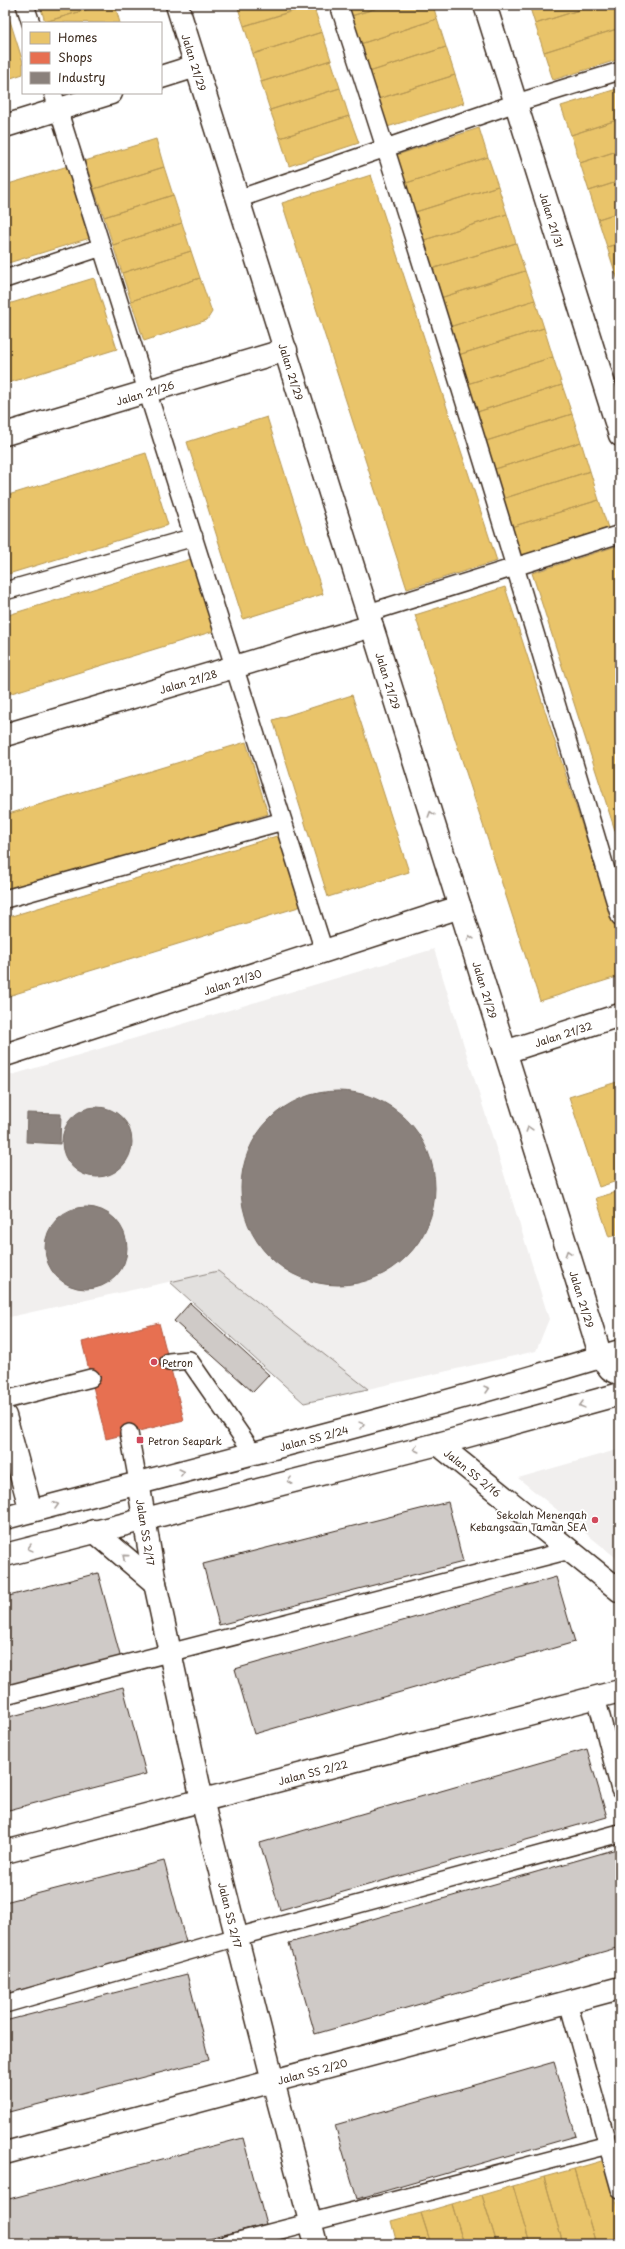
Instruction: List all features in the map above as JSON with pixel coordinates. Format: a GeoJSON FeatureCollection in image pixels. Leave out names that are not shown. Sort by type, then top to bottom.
{"type":"FeatureCollection","features":[{"type":"Feature","properties":{"kind":"street","name":"Jalan 21/29"},"geometry":{"type":"LineString","coordinates":[[177,5],[505,1052],[610,1354]]}},
{"type":"Feature","properties":{"kind":"street","name":"Jalan 21/31"},"geometry":{"type":"LineString","coordinates":[[485,5],[620,435]]}},
{"type":"Feature","properties":{"kind":"street"},"geometry":{"type":"LineString","coordinates":[[162,77],[196,66]]}},
{"type":"Feature","properties":{"kind":"street"},"geometry":{"type":"LineString","coordinates":[[5,126],[56,101],[104,94]]}},
{"type":"Feature","properties":{"kind":"street","name":"Jalan 21/26"},"geometry":{"type":"LineString","coordinates":[[5,434],[286,350]]}},
{"type":"Feature","properties":{"kind":"street","name":"Jalan 21/28"},"geometry":{"type":"LineString","coordinates":[[5,735],[235,666],[370,620]]}},
{"type":"Feature","properties":{"kind":"street","name":"Jalan 21/30"},"geometry":{"type":"LineString","coordinates":[[5,1055],[460,907]]}},
{"type":"Feature","properties":{"kind":"street","name":"Jalan 21/32"},"geometry":{"type":"LineString","coordinates":[[505,1052],[620,1015]]}},
{"type":"Feature","properties":{"kind":"street"},"geometry":{"type":"LineString","coordinates":[[610,1354],[610,1369],[620,1374]]}},
{"type":"Feature","properties":{"kind":"street","name":"Jalan SS 2/24"},"geometry":{"type":"LineString","coordinates":[[5,1518],[138,1482],[254,1454],[610,1354]]}},
{"type":"Feature","properties":{"kind":"street"},"geometry":{"type":"LineString","coordinates":[[5,1555],[438,1444],[620,1394]]}},
{"type":"Feature","properties":{"kind":"street"},"geometry":{"type":"LineString","coordinates":[[5,1416],[31,1511]]}},
{"type":"Feature","properties":{"kind":"street","name":"Jalan SS 2/16"},"geometry":{"type":"LineString","coordinates":[[438,1444],[620,1590]]}},
{"type":"Feature","properties":{"kind":"street","name":"Jalan SS 2/17"},"geometry":{"type":"LineString","coordinates":[[138,1482],[146,1518],[155,1583],[171,1651],[202,1800],[316,2244]]}},
{"type":"Feature","properties":{"kind":"street","name":"Jalan SS 2/17"},"geometry":{"type":"LineString","coordinates":[[94,1531],[155,1583]]}},
{"type":"Feature","properties":{"kind":"street","name":"Jalan SS 2/22"},"geometry":{"type":"LineString","coordinates":[[5,1852],[620,1691]]}},
{"type":"Feature","properties":{"kind":"street","name":"Jalan SS 2/20"},"geometry":{"type":"LineString","coordinates":[[5,2153],[620,1988]]}},
{"type":"Feature","properties":{"kind":"lane"},"geometry":{"type":"LineString","coordinates":[[25,5],[31,22]]}},
{"type":"Feature","properties":{"kind":"lane"},"geometry":{"type":"LineString","coordinates":[[339,5],[386,148],[516,568],[620,917]]}},
{"type":"Feature","properties":{"kind":"lane"},"geometry":{"type":"LineString","coordinates":[[238,200],[516,103],[620,71]]}},
{"type":"Feature","properties":{"kind":"lane"},"geometry":{"type":"LineString","coordinates":[[56,101],[324,951]]}},
{"type":"Feature","properties":{"kind":"lane"},"geometry":{"type":"LineString","coordinates":[[5,279],[102,247]]}},
{"type":"Feature","properties":{"kind":"lane"},"geometry":{"type":"LineString","coordinates":[[370,620],[516,568],[620,534]]}},
{"type":"Feature","properties":{"kind":"lane"},"geometry":{"type":"LineString","coordinates":[[5,590],[194,537]]}},
{"type":"Feature","properties":{"kind":"lane"},"geometry":{"type":"LineString","coordinates":[[5,899],[283,821]]}},
{"type":"Feature","properties":{"kind":"lane"},"geometry":{"type":"LineString","coordinates":[[169,1362],[189,1360],[254,1454]]}},
{"type":"Feature","properties":{"kind":"lane"},"geometry":{"type":"LineString","coordinates":[[5,1400],[91,1378]]}},
{"type":"Feature","properties":{"kind":"lane"},"geometry":{"type":"LineString","coordinates":[[129,1433],[138,1482]]}},
{"type":"Feature","properties":{"kind":"lane"},"geometry":{"type":"LineString","coordinates":[[5,1695],[171,1651],[570,1550]]}},
{"type":"Feature","properties":{"kind":"lane"},"geometry":{"type":"LineString","coordinates":[[596,1697],[620,1790]]}},
{"type":"Feature","properties":{"kind":"lane"},"geometry":{"type":"LineString","coordinates":[[5,2004],[237,1937],[620,1833]]}},
{"type":"Feature","properties":{"kind":"lane"},"geometry":{"type":"LineString","coordinates":[[568,2002],[620,2189]]}},
{"type":"Feature","properties":{"kind":"lane"},"geometry":{"type":"LineString","coordinates":[[227,2244],[310,2221],[608,2145]]}},
{"type":"Feature","properties":{"kind":"shaded area"},"geometry":{"type":"Polygon","coordinates":[[[434,949],[549,1319],[536,1351],[368,1389],[218,1271],[5,1318],[5,1077],[434,949]]]}},
{"type":"Feature","properties":{"kind":"shaded area"},"geometry":{"type":"Polygon","coordinates":[[[218,1271],[368,1389],[304,1403],[170,1282],[218,1271]]]}},
{"type":"Feature","properties":{"kind":"shaded area","name":"Sekolah Menengah Kebangsaan Taman SEA"},"geometry":{"type":"Polygon","coordinates":[[[620,1449],[620,1561],[518,1478],[620,1449]]]}},
{"type":"Feature","properties":{"kind":"building: Homes"},"geometry":{"type":"Polygon","coordinates":[[[5,5],[22,59],[22,74],[5,80],[5,5]]]}},
{"type":"Feature","properties":{"kind":"building: Homes"},"geometry":{"type":"Polygon","coordinates":[[[40,5],[102,5],[45,22],[40,5]]]}},
{"type":"Feature","properties":{"kind":"building: Homes"},"geometry":{"type":"Polygon","coordinates":[[[102,5],[115,5],[120,22],[45,22],[102,5]]]}},
{"type":"Feature","properties":{"kind":"building: Homes"},"geometry":{"type":"Polygon","coordinates":[[[237,5],[311,5],[244,26],[237,5]]]}},
{"type":"Feature","properties":{"kind":"building: Homes"},"geometry":{"type":"Polygon","coordinates":[[[313,5],[322,32],[253,54],[244,26],[313,5]]]}},
{"type":"Feature","properties":{"kind":"building: Homes"},"geometry":{"type":"Polygon","coordinates":[[[344,5],[387,5],[348,17],[344,5]]]}},
{"type":"Feature","properties":{"kind":"building: Homes"},"geometry":{"type":"Polygon","coordinates":[[[387,5],[433,5],[437,19],[357,45],[348,17],[387,5]]]}},
{"type":"Feature","properties":{"kind":"building: Homes"},"geometry":{"type":"Polygon","coordinates":[[[529,5],[595,5],[535,24],[529,5]]]}},
{"type":"Feature","properties":{"kind":"building: Homes"},"geometry":{"type":"Polygon","coordinates":[[[595,5],[620,5],[620,28],[544,52],[535,24],[595,5]]]}},
{"type":"Feature","properties":{"kind":"building: Homes"},"geometry":{"type":"Polygon","coordinates":[[[437,19],[446,47],[366,73],[357,45],[437,19]]]}},
{"type":"Feature","properties":{"kind":"building: Homes"},"geometry":{"type":"Polygon","coordinates":[[[620,28],[620,59],[553,80],[544,52],[620,28]]]}},
{"type":"Feature","properties":{"kind":"building: Homes"},"geometry":{"type":"Polygon","coordinates":[[[322,32],[331,60],[261,82],[253,54],[322,32]]]}},
{"type":"Feature","properties":{"kind":"building: Homes"},"geometry":{"type":"Polygon","coordinates":[[[446,47],[455,75],[375,100],[366,73],[446,47]]]}},
{"type":"Feature","properties":{"kind":"building: Homes"},"geometry":{"type":"Polygon","coordinates":[[[331,60],[340,88],[270,110],[261,82],[331,60]]]}},
{"type":"Feature","properties":{"kind":"building: Homes"},"geometry":{"type":"Polygon","coordinates":[[[455,75],[464,103],[384,128],[375,100],[455,75]]]}},
{"type":"Feature","properties":{"kind":"building: Homes"},"geometry":{"type":"Polygon","coordinates":[[[340,88],[349,116],[280,138],[270,110],[340,88]]]}},
{"type":"Feature","properties":{"kind":"building: Homes"},"geometry":{"type":"Polygon","coordinates":[[[620,88],[620,119],[571,135],[561,106],[620,88]]]}},
{"type":"Feature","properties":{"kind":"building: Homes"},"geometry":{"type":"Polygon","coordinates":[[[349,116],[359,143],[289,166],[280,138],[349,116]]]}},
{"type":"Feature","properties":{"kind":"building: Homes"},"geometry":{"type":"Polygon","coordinates":[[[620,119],[620,150],[580,163],[571,135],[620,119]]]}},
{"type":"Feature","properties":{"kind":"building: Homes"},"geometry":{"type":"Polygon","coordinates":[[[479,128],[488,157],[400,185],[391,157],[479,128]]]}},
{"type":"Feature","properties":{"kind":"building: Homes"},"geometry":{"type":"Polygon","coordinates":[[[156,139],[164,167],[94,189],[85,161],[156,139]]]}},
{"type":"Feature","properties":{"kind":"building: Homes"},"geometry":{"type":"Polygon","coordinates":[[[620,150],[620,181],[589,191],[580,163],[620,150]]]}},
{"type":"Feature","properties":{"kind":"building: Homes"},"geometry":{"type":"Polygon","coordinates":[[[488,157],[498,186],[409,214],[400,185],[488,157]]]}},
{"type":"Feature","properties":{"kind":"building: Homes"},"geometry":{"type":"Polygon","coordinates":[[[68,166],[90,238],[5,264],[5,185],[68,166]]]}},
{"type":"Feature","properties":{"kind":"building: Homes"},"geometry":{"type":"Polygon","coordinates":[[[164,167],[173,195],[104,217],[94,189],[164,167]]]}},
{"type":"Feature","properties":{"kind":"building: Homes"},"geometry":{"type":"Polygon","coordinates":[[[371,175],[497,561],[407,589],[282,203],[371,175]]]}},
{"type":"Feature","properties":{"kind":"building: Homes"},"geometry":{"type":"Polygon","coordinates":[[[620,181],[620,212],[598,219],[589,191],[620,181]]]}},
{"type":"Feature","properties":{"kind":"building: Homes"},"geometry":{"type":"Polygon","coordinates":[[[498,186],[507,214],[418,242],[409,214],[498,186]]]}},
{"type":"Feature","properties":{"kind":"building: Homes"},"geometry":{"type":"Polygon","coordinates":[[[173,195],[182,223],[113,245],[104,217],[173,195]]]}},
{"type":"Feature","properties":{"kind":"building: Homes"},"geometry":{"type":"Polygon","coordinates":[[[620,212],[620,243],[607,247],[598,219],[620,212]]]}},
{"type":"Feature","properties":{"kind":"building: Homes"},"geometry":{"type":"Polygon","coordinates":[[[507,214],[516,243],[428,270],[418,242],[507,214]]]}},
{"type":"Feature","properties":{"kind":"building: Homes"},"geometry":{"type":"Polygon","coordinates":[[[182,223],[191,251],[122,273],[113,245],[182,223]]]}},
{"type":"Feature","properties":{"kind":"building: Homes"},"geometry":{"type":"Polygon","coordinates":[[[516,243],[525,271],[437,299],[428,270],[516,243]]]}},
{"type":"Feature","properties":{"kind":"building: Homes"},"geometry":{"type":"Polygon","coordinates":[[[620,243],[620,274],[616,275],[607,247],[620,243]]]}},
{"type":"Feature","properties":{"kind":"building: Homes"},"geometry":{"type":"Polygon","coordinates":[[[191,251],[200,278],[131,301],[122,273],[191,251]]]}},
{"type":"Feature","properties":{"kind":"building: Homes"},"geometry":{"type":"Polygon","coordinates":[[[525,271],[535,300],[446,328],[437,299],[525,271]]]}},
{"type":"Feature","properties":{"kind":"building: Homes"},"geometry":{"type":"Polygon","coordinates":[[[620,274],[620,287],[616,275],[620,274]]]}},
{"type":"Feature","properties":{"kind":"building: Homes"},"geometry":{"type":"Polygon","coordinates":[[[94,278],[117,349],[5,384],[5,305],[94,278]]]}},
{"type":"Feature","properties":{"kind":"building: Homes"},"geometry":{"type":"Polygon","coordinates":[[[200,278],[212,312],[207,320],[144,341],[131,301],[200,278]]]}},
{"type":"Feature","properties":{"kind":"building: Homes"},"geometry":{"type":"Polygon","coordinates":[[[535,300],[544,328],[455,356],[446,328],[535,300]]]}},
{"type":"Feature","properties":{"kind":"building: Homes"},"geometry":{"type":"Polygon","coordinates":[[[544,328],[553,357],[464,385],[455,356],[544,328]]]}},
{"type":"Feature","properties":{"kind":"building: Homes"},"geometry":{"type":"Polygon","coordinates":[[[553,357],[562,385],[474,413],[464,385],[553,357]]]}},
{"type":"Feature","properties":{"kind":"building: Homes"},"geometry":{"type":"Polygon","coordinates":[[[562,385],[572,414],[483,442],[474,413],[562,385]]]}},
{"type":"Feature","properties":{"kind":"building: Homes"},"geometry":{"type":"Polygon","coordinates":[[[572,414],[581,442],[492,470],[483,442],[572,414]]]}},
{"type":"Feature","properties":{"kind":"building: Homes"},"geometry":{"type":"Polygon","coordinates":[[[267,417],[323,594],[243,619],[187,442],[267,417]]]}},
{"type":"Feature","properties":{"kind":"building: Homes"},"geometry":{"type":"Polygon","coordinates":[[[581,442],[590,471],[502,499],[492,470],[581,442]]]}},
{"type":"Feature","properties":{"kind":"building: Homes"},"geometry":{"type":"Polygon","coordinates":[[[146,453],[168,525],[5,575],[5,496],[146,453]]]}},
{"type":"Feature","properties":{"kind":"building: Homes"},"geometry":{"type":"Polygon","coordinates":[[[590,471],[599,500],[511,527],[502,499],[590,471]]]}},
{"type":"Feature","properties":{"kind":"building: Homes"},"geometry":{"type":"Polygon","coordinates":[[[599,500],[608,528],[520,556],[511,527],[599,500]]]}},
{"type":"Feature","properties":{"kind":"building: Homes"},"geometry":{"type":"Polygon","coordinates":[[[620,545],[620,846],[532,573],[620,545]]]}},
{"type":"Feature","properties":{"kind":"building: Homes"},"geometry":{"type":"Polygon","coordinates":[[[191,559],[214,631],[5,695],[5,616],[191,559]]]}},
{"type":"Feature","properties":{"kind":"building: Homes"},"geometry":{"type":"Polygon","coordinates":[[[505,587],[620,943],[620,976],[540,1001],[415,615],[505,587]]]}},
{"type":"Feature","properties":{"kind":"building: Homes"},"geometry":{"type":"Polygon","coordinates":[[[352,695],[409,872],[328,897],[273,720],[352,695]]]}},
{"type":"Feature","properties":{"kind":"building: Homes"},"geometry":{"type":"Polygon","coordinates":[[[246,742],[268,814],[5,894],[5,815],[246,742]]]}},
{"type":"Feature","properties":{"kind":"building: Homes"},"geometry":{"type":"Polygon","coordinates":[[[280,835],[302,906],[5,997],[5,918],[280,835]]]}},
{"type":"Feature","properties":{"kind":"building: Homes"},"geometry":{"type":"Polygon","coordinates":[[[620,1081],[620,1180],[599,1187],[569,1097],[620,1081]]]}},
{"type":"Feature","properties":{"kind":"building: Homes"},"geometry":{"type":"Polygon","coordinates":[[[620,1191],[620,1234],[609,1237],[596,1198],[620,1191]]]}},
{"type":"Feature","properties":{"kind":"building: Homes"},"geometry":{"type":"Polygon","coordinates":[[[605,2160],[620,2214],[620,2241],[610,2244],[596,2244],[574,2169],[605,2160]]]}},
{"type":"Feature","properties":{"kind":"building: Homes"},"geometry":{"type":"Polygon","coordinates":[[[574,2169],[596,2244],[563,2244],[544,2177],[574,2169]]]}},
{"type":"Feature","properties":{"kind":"building: Homes"},"geometry":{"type":"Polygon","coordinates":[[[544,2177],[563,2244],[530,2244],[513,2186],[544,2177]]]}},
{"type":"Feature","properties":{"kind":"building: Homes"},"geometry":{"type":"Polygon","coordinates":[[[513,2186],[530,2244],[497,2244],[482,2195],[513,2186]]]}},
{"type":"Feature","properties":{"kind":"building: Homes"},"geometry":{"type":"Polygon","coordinates":[[[482,2195],[497,2244],[464,2244],[452,2204],[482,2195]]]}},
{"type":"Feature","properties":{"kind":"building: Homes"},"geometry":{"type":"Polygon","coordinates":[[[452,2204],[464,2244],[431,2244],[421,2213],[452,2204]]]}},
{"type":"Feature","properties":{"kind":"building: Homes"},"geometry":{"type":"Polygon","coordinates":[[[421,2213],[431,2244],[397,2244],[391,2221],[421,2213]]]}},
{"type":"Feature","properties":{"kind":"building: Shops"},"geometry":{"type":"Polygon","coordinates":[[[159,1323],[184,1420],[106,1439],[82,1342],[159,1323]]]}},
{"type":"Feature","properties":{"kind":"building: Industry"},"geometry":{"type":"Polygon","coordinates":[[[338,1091],[366,1095],[384,1103],[392,1107],[413,1127],[419,1134],[431,1160],[435,1188],[431,1216],[423,1234],[419,1242],[399,1263],[392,1269],[366,1281],[338,1285],[310,1281],[292,1273],[284,1269],[263,1249],[257,1242],[245,1216],[241,1188],[245,1160],[253,1142],[257,1134],[277,1113],[284,1107],[310,1095],[338,1091]]]}},
{"type":"Feature","properties":{"kind":"building: Industry"},"geometry":{"type":"Polygon","coordinates":[[[97,1107],[110,1110],[122,1117],[129,1129],[132,1142],[129,1155],[122,1167],[110,1174],[97,1177],[84,1174],[72,1167],[65,1155],[62,1142],[65,1129],[72,1117],[84,1110],[97,1107]]]}},
{"type":"Feature","properties":{"kind":"building: Industry"},"geometry":{"type":"Polygon","coordinates":[[[27,1113],[61,1114],[60,1144],[26,1142],[27,1113]]]}},
{"type":"Feature","properties":{"kind":"building: Industry"},"geometry":{"type":"Polygon","coordinates":[[[86,1207],[94,1208],[109,1214],[115,1219],[120,1225],[126,1240],[126,1256],[120,1271],[115,1277],[109,1282],[94,1288],[86,1289],[78,1288],[63,1282],[57,1277],[52,1271],[46,1256],[45,1248],[46,1240],[52,1225],[57,1219],[63,1214],[78,1208],[86,1207]]]}},
{"type":"Feature","properties":{"kind":"building: Other"},"geometry":{"type":"Polygon","coordinates":[[[190,1303],[269,1375],[253,1392],[174,1321],[190,1303]]]}},
{"type":"Feature","properties":{"kind":"building: Other"},"geometry":{"type":"Polygon","coordinates":[[[448,1502],[463,1562],[219,1625],[203,1564],[448,1502]]]}},
{"type":"Feature","properties":{"kind":"building: Other"},"geometry":{"type":"Polygon","coordinates":[[[98,1573],[121,1659],[5,1689],[5,1597],[98,1573]]]}},
{"type":"Feature","properties":{"kind":"building: Other"},"geometry":{"type":"Polygon","coordinates":[[[556,1577],[575,1642],[254,1734],[235,1669],[556,1577]]]}},
{"type":"Feature","properties":{"kind":"building: Other"},"geometry":{"type":"Polygon","coordinates":[[[123,1687],[146,1774],[5,1811],[5,1718],[123,1687]]]}},
{"type":"Feature","properties":{"kind":"building: Other"},"geometry":{"type":"Polygon","coordinates":[[[587,1749],[607,1817],[280,1910],[260,1843],[587,1749]]]}},
{"type":"Feature","properties":{"kind":"building: Other"},"geometry":{"type":"Polygon","coordinates":[[[620,1848],[620,1947],[315,2034],[289,1943],[620,1848]]]}},
{"type":"Feature","properties":{"kind":"building: Other"},"geometry":{"type":"Polygon","coordinates":[[[164,1861],[187,1946],[5,1994],[5,1902],[164,1861]]]}},
{"type":"Feature","properties":{"kind":"building: Other"},"geometry":{"type":"Polygon","coordinates":[[[187,1974],[209,2060],[5,2113],[5,2021],[187,1974]]]}},
{"type":"Feature","properties":{"kind":"building: Other"},"geometry":{"type":"Polygon","coordinates":[[[554,2062],[576,2136],[357,2199],[335,2125],[554,2062]]]}},
{"type":"Feature","properties":{"kind":"building: Other"},"geometry":{"type":"Polygon","coordinates":[[[243,2138],[266,2224],[190,2244],[5,2244],[5,2200],[243,2138]]]}},
{"type":"Feature","properties":{"kind":"place","name":"Petron"},"geometry":{"type":"Point","coordinates":[154,1362]}},
{"type":"Feature","properties":{"kind":"place","name":"Petron Seapark"},"geometry":{"type":"Point","coordinates":[140,1440]}},
{"type":"Feature","properties":{"kind":"place","name":"Sekolah Menengah Kebangsaan Taman SEA"},"geometry":{"type":"Point","coordinates":[595,1520]}}]}
